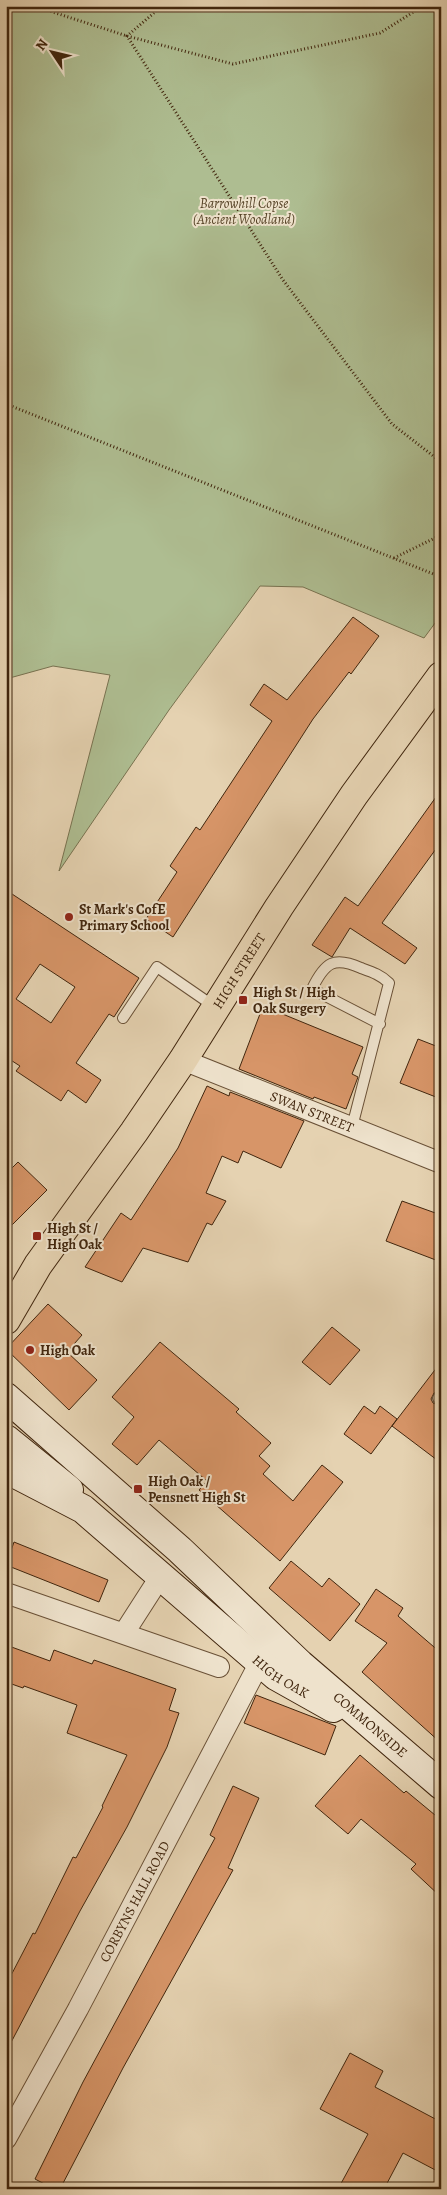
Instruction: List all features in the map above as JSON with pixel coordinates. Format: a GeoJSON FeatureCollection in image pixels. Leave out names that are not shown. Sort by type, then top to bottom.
{"type":"FeatureCollection","features":[{"type":"Feature","properties":{"kind":"main road","name":"HIGH STREET"},"geometry":{"type":"LineString","coordinates":[[6,1320],[38,1265],[118,1156],[184,1060],[216,1007],[354,795],[441,676]]}},
{"type":"Feature","properties":{"kind":"main road","name":"HIGH STREET"},"geometry":{"type":"LineString","coordinates":[[6,1291],[38,1265]]}},
{"type":"Feature","properties":{"kind":"main road","name":"HIGH OAK"},"geometry":{"type":"LineString","coordinates":[[6,1397],[180,1550],[300,1664]]}},
{"type":"Feature","properties":{"kind":"main road","name":"HIGH OAK"},"geometry":{"type":"LineString","coordinates":[[6,1439],[72,1492],[83,1509]]}},
{"type":"Feature","properties":{"kind":"main road","name":"HIGH OAK"},"geometry":{"type":"LineString","coordinates":[[6,1469],[83,1509],[276,1676],[376,1731]]}},
{"type":"Feature","properties":{"kind":"main road"},"geometry":{"type":"LineString","coordinates":[[160,1577],[180,1550]]}},
{"type":"Feature","properties":{"kind":"main road"},"geometry":{"type":"LineString","coordinates":[[260,1662],[276,1640]]}},
{"type":"Feature","properties":{"kind":"main road","name":"COMMONSIDE"},"geometry":{"type":"LineString","coordinates":[[300,1664],[441,1785]]}},
{"type":"Feature","properties":{"kind":"street","name":"SWAN STREET"},"geometry":{"type":"LineString","coordinates":[[184,1060],[441,1163]]}},
{"type":"Feature","properties":{"kind":"street"},"geometry":{"type":"LineString","coordinates":[[124,1633],[160,1577]]}},
{"type":"Feature","properties":{"kind":"street"},"geometry":{"type":"LineString","coordinates":[[6,1593],[219,1667]]}},
{"type":"Feature","properties":{"kind":"street","name":"CORBYNS HALL ROAD"},"geometry":{"type":"LineString","coordinates":[[6,2139],[78,2009],[260,1662]]}},
{"type":"Feature","properties":{"kind":"lane"},"geometry":{"type":"LineString","coordinates":[[352,1128],[380,1024],[389,982],[382,976],[344,960],[331,964],[326,968],[312,989],[380,1024]]}},
{"type":"Feature","properties":{"kind":"lane"},"geometry":{"type":"LineString","coordinates":[[123,1018],[157,967],[216,1007]]}},
{"type":"Feature","properties":{"kind":"path"},"geometry":{"type":"LineString","coordinates":[[34,6],[127,36],[233,64],[380,33],[423,6]]}},
{"type":"Feature","properties":{"kind":"path"},"geometry":{"type":"LineString","coordinates":[[127,36],[162,6]]}},
{"type":"Feature","properties":{"kind":"path"},"geometry":{"type":"LineString","coordinates":[[127,36],[283,280],[392,424],[441,462]]}},
{"type":"Feature","properties":{"kind":"path"},"geometry":{"type":"LineString","coordinates":[[6,404],[441,577]]}},
{"type":"Feature","properties":{"kind":"path"},"geometry":{"type":"LineString","coordinates":[[394,558],[441,535]]}},
{"type":"Feature","properties":{"kind":"green space","name":"Barrowhill Copse (Ancient Woodland)"},"geometry":{"type":"Polygon","coordinates":[[[6,6],[441,6],[441,615],[424,638],[303,587],[260,586],[169,710],[59,871],[110,675],[53,666],[6,679],[6,6]]]}},
{"type":"Feature","properties":{"kind":"building"},"geometry":{"type":"Polygon","coordinates":[[[353,617],[379,636],[351,674],[349,672],[313,719],[173,937],[146,919],[177,872],[170,866],[196,827],[200,830],[272,721],[250,705],[264,684],[287,700],[353,617]]]}},
{"type":"Feature","properties":{"kind":"building"},"geometry":{"type":"Polygon","coordinates":[[[441,790],[441,842],[382,923],[417,948],[405,964],[350,928],[332,957],[312,945],[345,897],[358,906],[441,790]]]}},
{"type":"Feature","properties":{"kind":"building"},"geometry":{"type":"Polygon","coordinates":[[[6,890],[139,978],[114,1017],[109,1014],[76,1063],[101,1080],[86,1103],[68,1090],[61,1101],[16,1071],[20,1066],[6,1057],[6,890]],[[40,964],[16,999],[51,1023],[75,987],[40,964]]]}},
{"type":"Feature","properties":{"kind":"building"},"geometry":{"type":"Polygon","coordinates":[[[263,1006],[363,1047],[352,1074],[358,1077],[346,1109],[314,1097],[313,1099],[239,1069],[263,1006]]]}},
{"type":"Feature","properties":{"kind":"building"},"geometry":{"type":"Polygon","coordinates":[[[418,1039],[441,1048],[441,1099],[400,1083],[418,1039]]]}},
{"type":"Feature","properties":{"kind":"building"},"geometry":{"type":"Polygon","coordinates":[[[207,1086],[229,1096],[230,1092],[304,1121],[281,1168],[243,1151],[238,1163],[222,1156],[206,1193],[226,1201],[212,1225],[207,1223],[188,1262],[143,1248],[122,1282],[85,1267],[121,1213],[131,1220],[178,1148],[207,1086]]]}},
{"type":"Feature","properties":{"kind":"building"},"geometry":{"type":"Polygon","coordinates":[[[18,1162],[47,1190],[6,1231],[6,1174],[18,1162]]]}},
{"type":"Feature","properties":{"kind":"building"},"geometry":{"type":"Polygon","coordinates":[[[402,1201],[441,1215],[441,1262],[386,1241],[402,1201]]]}},
{"type":"Feature","properties":{"kind":"building"},"geometry":{"type":"Polygon","coordinates":[[[48,1304],[82,1335],[67,1352],[97,1380],[69,1410],[6,1349],[48,1304]]]}},
{"type":"Feature","properties":{"kind":"building"},"geometry":{"type":"Polygon","coordinates":[[[332,1327],[360,1350],[330,1385],[302,1362],[332,1327]]]}},
{"type":"Feature","properties":{"kind":"building"},"geometry":{"type":"Polygon","coordinates":[[[160,1342],[239,1409],[236,1412],[271,1443],[259,1456],[270,1466],[263,1474],[293,1501],[322,1465],[343,1482],[280,1561],[199,1490],[207,1481],[159,1440],[137,1465],[112,1444],[134,1417],[112,1397],[160,1342]]]}},
{"type":"Feature","properties":{"kind":"building"},"geometry":{"type":"Polygon","coordinates":[[[441,1362],[441,1392],[434,1393],[431,1399],[433,1403],[441,1406],[441,1463],[392,1426],[441,1362]]]}},
{"type":"Feature","properties":{"kind":"building"},"geometry":{"type":"Polygon","coordinates":[[[364,1406],[375,1414],[380,1406],[397,1419],[371,1454],[344,1434],[364,1406]]]}},
{"type":"Feature","properties":{"kind":"building"},"geometry":{"type":"Polygon","coordinates":[[[14,1542],[108,1580],[99,1602],[6,1565],[14,1542]]]}},
{"type":"Feature","properties":{"kind":"building"},"geometry":{"type":"Polygon","coordinates":[[[291,1561],[322,1587],[329,1578],[360,1604],[330,1641],[269,1588],[291,1561]]]}},
{"type":"Feature","properties":{"kind":"building"},"geometry":{"type":"Polygon","coordinates":[[[376,1589],[403,1608],[398,1616],[441,1653],[441,1743],[362,1672],[387,1643],[355,1621],[376,1589]]]}},
{"type":"Feature","properties":{"kind":"building"},"geometry":{"type":"Polygon","coordinates":[[[6,1645],[50,1661],[54,1650],[92,1664],[94,1660],[176,1689],[169,1710],[179,1713],[167,1747],[127,1827],[80,1911],[6,2052],[6,1985],[33,1933],[35,1934],[73,1857],[76,1858],[103,1807],[127,1755],[67,1733],[77,1705],[24,1686],[23,1688],[6,1682],[6,1645]]]}},
{"type":"Feature","properties":{"kind":"building"},"geometry":{"type":"Polygon","coordinates":[[[256,1695],[336,1726],[325,1755],[244,1723],[256,1695]]]}},
{"type":"Feature","properties":{"kind":"building"},"geometry":{"type":"Polygon","coordinates":[[[360,1755],[404,1793],[406,1791],[441,1820],[441,1897],[411,1869],[416,1864],[361,1819],[348,1834],[315,1806],[360,1755]]]}},
{"type":"Feature","properties":{"kind":"building"},"geometry":{"type":"Polygon","coordinates":[[[233,1786],[259,1798],[228,1868],[233,1870],[123,2068],[60,2189],[54,2189],[35,2179],[83,2082],[215,1838],[210,1835],[233,1786]]]}},
{"type":"Feature","properties":{"kind":"building"},"geometry":{"type":"Polygon","coordinates":[[[350,2053],[383,2071],[375,2087],[441,2122],[441,2173],[403,2153],[384,2189],[338,2189],[368,2134],[320,2109],[350,2053]]]}},
{"type":"Feature","properties":{"kind":"place","name":"St Mark's CofE Primary School"},"geometry":{"type":"Point","coordinates":[69,917]}},
{"type":"Feature","properties":{"kind":"place","name":"High St / High Oak Surgery"},"geometry":{"type":"Point","coordinates":[243,1000]}},
{"type":"Feature","properties":{"kind":"place","name":"High St / High Oak"},"geometry":{"type":"Point","coordinates":[37,1236]}},
{"type":"Feature","properties":{"kind":"place","name":"High Oak"},"geometry":{"type":"Point","coordinates":[30,1350]}},
{"type":"Feature","properties":{"kind":"place","name":"High Oak / Pensnett High St"},"geometry":{"type":"Point","coordinates":[138,1489]}}]}
